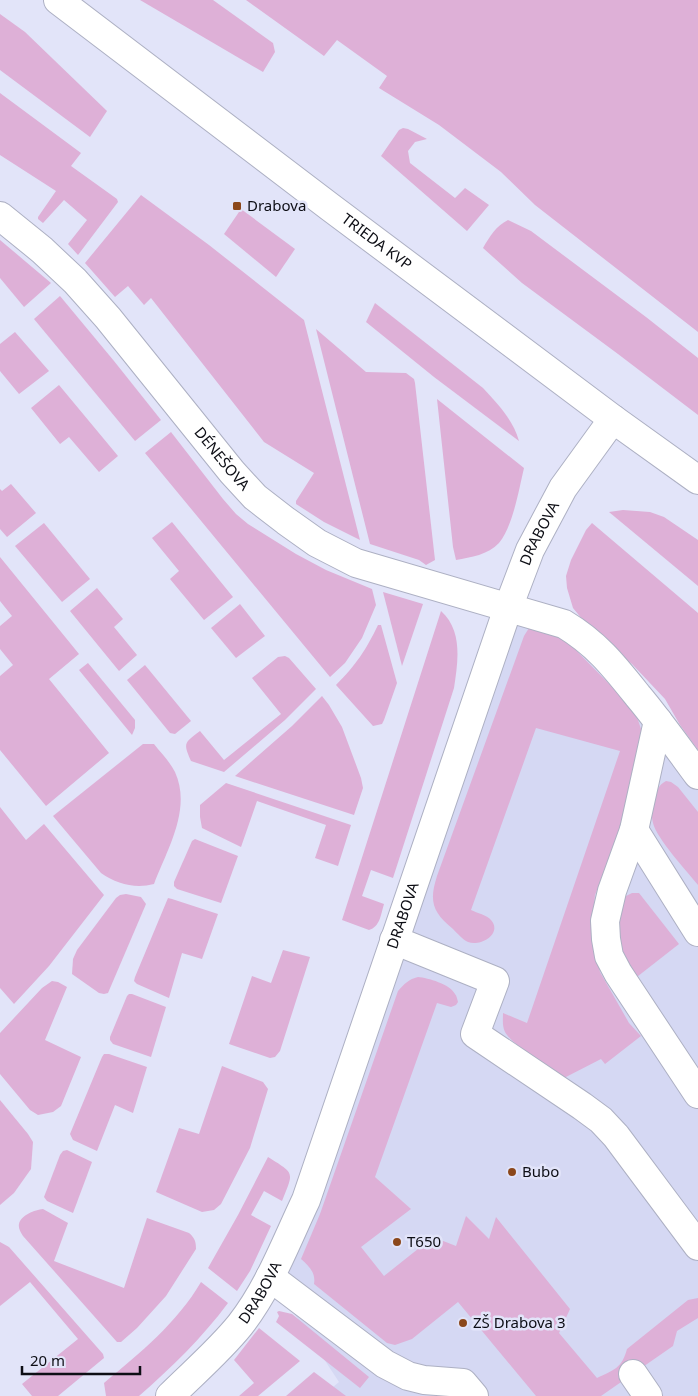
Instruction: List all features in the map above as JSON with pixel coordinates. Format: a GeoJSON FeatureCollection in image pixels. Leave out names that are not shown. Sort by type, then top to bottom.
{"type":"FeatureCollection","features":[{"type":"Feature","properties":{"kind":"street","name":"TRIEDA KVP"},"geometry":{"type":"LineString","coordinates":[[58,0],[322,202],[698,480]]}},
{"type":"Feature","properties":{"kind":"street","name":"DÉNEŠOVA"},"geometry":{"type":"LineString","coordinates":[[0,216],[42,250],[75,281],[108,318],[232,472],[255,497],[317,544],[356,563],[564,624],[580,634],[608,659],[698,775]]}},
{"type":"Feature","properties":{"kind":"street","name":"DRABOVA"},"geometry":{"type":"LineString","coordinates":[[170,1396],[239,1326],[249,1312],[270,1277],[306,1200],[508,608],[530,550],[563,488],[613,418]]}},
{"type":"Feature","properties":{"kind":"street"},"geometry":{"type":"LineString","coordinates":[[658,721],[634,830],[612,891],[606,922],[606,939],[609,956],[618,973],[698,1094]]}},
{"type":"Feature","properties":{"kind":"street"},"geometry":{"type":"LineString","coordinates":[[634,830],[698,932]]}},
{"type":"Feature","properties":{"kind":"street"},"geometry":{"type":"LineString","coordinates":[[394,940],[495,981],[475,1034],[601,1120],[616,1136],[698,1246]]}},
{"type":"Feature","properties":{"kind":"street"},"geometry":{"type":"LineString","coordinates":[[270,1277],[385,1364],[408,1376],[424,1380],[463,1383],[474,1396]]}},
{"type":"Feature","properties":{"kind":"street"},"geometry":{"type":"LineString","coordinates":[[633,1374],[648,1396]]}},
{"type":"Feature","properties":{"kind":"shaded area"},"geometry":{"type":"Polygon","coordinates":[[[140,0],[213,0],[273,43],[275,52],[263,72],[140,0]]]}},
{"type":"Feature","properties":{"kind":"shaded area"},"geometry":{"type":"Polygon","coordinates":[[[246,0],[698,0],[698,332],[535,205],[501,172],[439,125],[379,88],[387,76],[337,40],[324,56],[246,0]]]}},
{"type":"Feature","properties":{"kind":"shaded area"},"geometry":{"type":"Polygon","coordinates":[[[0,14],[25,32],[107,111],[90,137],[0,70],[0,14]]]}},
{"type":"Feature","properties":{"kind":"shaded area"},"geometry":{"type":"Polygon","coordinates":[[[0,93],[81,153],[71,166],[117,199],[118,202],[78,255],[68,244],[87,220],[64,200],[43,223],[38,217],[56,191],[0,155],[0,93]]]}},
{"type":"Feature","properties":{"kind":"shaded area"},"geometry":{"type":"Polygon","coordinates":[[[403,128],[427,139],[415,142],[408,151],[410,163],[455,198],[465,188],[489,205],[467,231],[381,156],[399,130],[403,128]]]}},
{"type":"Feature","properties":{"kind":"shaded area"},"geometry":{"type":"Polygon","coordinates":[[[141,195],[209,245],[304,320],[360,540],[324,522],[296,504],[296,501],[314,473],[264,442],[151,298],[144,305],[128,286],[115,297],[85,263],[141,195]]]}},
{"type":"Feature","properties":{"kind":"shaded area"},"geometry":{"type":"Polygon","coordinates":[[[241,209],[295,249],[276,277],[224,234],[241,209]]]}},
{"type":"Feature","properties":{"kind":"shaded area"},"geometry":{"type":"Polygon","coordinates":[[[508,220],[531,231],[698,358],[698,415],[522,283],[483,248],[497,228],[508,220]]]}},
{"type":"Feature","properties":{"kind":"shaded area"},"geometry":{"type":"Polygon","coordinates":[[[0,240],[51,283],[24,307],[0,278],[0,240]]]}},
{"type":"Feature","properties":{"kind":"shaded area"},"geometry":{"type":"Polygon","coordinates":[[[60,296],[161,420],[135,441],[34,319],[60,296]]]}},
{"type":"Feature","properties":{"kind":"shaded area"},"geometry":{"type":"Polygon","coordinates":[[[375,303],[483,388],[509,419],[519,441],[434,377],[366,322],[375,303]]]}},
{"type":"Feature","properties":{"kind":"shaded area"},"geometry":{"type":"Polygon","coordinates":[[[316,329],[366,372],[406,373],[414,379],[435,560],[426,565],[419,560],[370,544],[316,329]]]}},
{"type":"Feature","properties":{"kind":"shaded area"},"geometry":{"type":"Polygon","coordinates":[[[15,332],[49,371],[19,394],[0,371],[0,344],[15,332]]]}},
{"type":"Feature","properties":{"kind":"shaded area"},"geometry":{"type":"Polygon","coordinates":[[[59,385],[118,456],[99,472],[69,437],[60,444],[31,408],[59,385]]]}},
{"type":"Feature","properties":{"kind":"shaded area"},"geometry":{"type":"Polygon","coordinates":[[[437,399],[524,468],[512,517],[499,543],[485,553],[456,560],[453,547],[437,399]]]}},
{"type":"Feature","properties":{"kind":"shaded area"},"geometry":{"type":"Polygon","coordinates":[[[171,432],[223,499],[248,524],[326,570],[372,589],[376,605],[362,638],[345,663],[330,677],[145,453],[171,432]]]}},
{"type":"Feature","properties":{"kind":"shaded area"},"geometry":{"type":"Polygon","coordinates":[[[11,484],[36,513],[7,537],[0,529],[0,489],[2,491],[11,484]]]}},
{"type":"Feature","properties":{"kind":"shaded area"},"geometry":{"type":"Polygon","coordinates":[[[623,510],[650,512],[664,517],[698,540],[698,586],[609,512],[623,510]]]}},
{"type":"Feature","properties":{"kind":"shaded area"},"geometry":{"type":"Polygon","coordinates":[[[172,522],[233,597],[204,620],[170,579],[179,571],[152,538],[172,522]]]}},
{"type":"Feature","properties":{"kind":"shaded area"},"geometry":{"type":"Polygon","coordinates":[[[44,523],[90,579],[62,602],[15,546],[44,523]]]}},
{"type":"Feature","properties":{"kind":"shaded area"},"geometry":{"type":"Polygon","coordinates":[[[592,523],[698,613],[698,750],[680,725],[665,699],[632,664],[582,619],[573,608],[567,588],[566,576],[571,560],[586,530],[592,523]]]}},
{"type":"Feature","properties":{"kind":"shaded area"},"geometry":{"type":"Polygon","coordinates":[[[0,557],[79,654],[49,679],[109,753],[46,806],[0,750],[0,676],[13,665],[0,649],[0,626],[12,616],[0,601],[0,557]]]}},
{"type":"Feature","properties":{"kind":"shaded area"},"geometry":{"type":"Polygon","coordinates":[[[97,588],[123,619],[114,627],[137,655],[119,671],[70,611],[97,588]]]}},
{"type":"Feature","properties":{"kind":"shaded area"},"geometry":{"type":"Polygon","coordinates":[[[383,592],[423,604],[402,666],[383,592]]]}},
{"type":"Feature","properties":{"kind":"shaded area"},"geometry":{"type":"Polygon","coordinates":[[[240,604],[265,636],[236,658],[211,628],[240,604]]]}},
{"type":"Feature","properties":{"kind":"shaded area"},"geometry":{"type":"Polygon","coordinates":[[[508,608],[564,624],[698,775],[698,1396],[322,1396],[339,1382],[270,1277],[508,608]]]}},
{"type":"Feature","properties":{"kind":"shaded area"},"geometry":{"type":"Polygon","coordinates":[[[441,611],[448,619],[456,637],[457,667],[454,688],[393,878],[371,870],[362,896],[384,904],[378,923],[369,930],[342,920],[441,611]]]}},
{"type":"Feature","properties":{"kind":"shaded area"},"geometry":{"type":"Polygon","coordinates":[[[378,625],[381,625],[397,683],[382,724],[373,726],[336,685],[360,657],[378,625]]]}},
{"type":"Feature","properties":{"kind":"shaded area"},"geometry":{"type":"Polygon","coordinates":[[[529,628],[560,634],[625,700],[638,720],[644,738],[623,824],[595,895],[592,937],[600,972],[629,1023],[641,1036],[605,1064],[601,1059],[564,1078],[523,1050],[509,1037],[503,1027],[503,1013],[527,1023],[620,751],[536,728],[471,910],[491,920],[494,925],[492,934],[484,941],[478,943],[466,941],[441,917],[434,906],[433,899],[437,876],[524,636],[529,628]]]}},
{"type":"Feature","properties":{"kind":"shaded area"},"geometry":{"type":"Polygon","coordinates":[[[285,656],[289,658],[316,689],[285,720],[224,772],[191,761],[186,744],[200,731],[224,760],[281,714],[252,678],[278,657],[285,656]]]}},
{"type":"Feature","properties":{"kind":"shaded area"},"geometry":{"type":"Polygon","coordinates":[[[88,663],[135,720],[135,728],[132,735],[79,670],[88,663]]]}},
{"type":"Feature","properties":{"kind":"shaded area"},"geometry":{"type":"Polygon","coordinates":[[[145,665],[191,721],[175,734],[170,733],[127,680],[145,665]]]}},
{"type":"Feature","properties":{"kind":"shaded area"},"geometry":{"type":"Polygon","coordinates":[[[322,696],[342,727],[361,778],[363,788],[354,815],[235,776],[292,726],[322,696]]]}},
{"type":"Feature","properties":{"kind":"shaded area"},"geometry":{"type":"Polygon","coordinates":[[[143,744],[154,744],[171,765],[180,786],[181,800],[176,829],[154,884],[133,886],[120,883],[101,873],[53,816],[143,744]]]}},
{"type":"Feature","properties":{"kind":"shaded area"},"geometry":{"type":"Polygon","coordinates":[[[666,781],[678,787],[698,812],[698,885],[666,846],[653,823],[653,803],[659,787],[666,781]]]}},
{"type":"Feature","properties":{"kind":"shaded area"},"geometry":{"type":"Polygon","coordinates":[[[226,783],[351,825],[338,866],[315,858],[326,825],[257,801],[241,847],[202,828],[200,805],[226,783]]]}},
{"type":"Feature","properties":{"kind":"shaded area"},"geometry":{"type":"Polygon","coordinates":[[[0,807],[26,840],[44,824],[104,895],[49,966],[14,1004],[0,988],[0,807]]]}},
{"type":"Feature","properties":{"kind":"shaded area"},"geometry":{"type":"Polygon","coordinates":[[[195,839],[238,856],[221,903],[177,889],[174,886],[192,841],[195,839]]]}},
{"type":"Feature","properties":{"kind":"shaded area"},"geometry":{"type":"Polygon","coordinates":[[[632,893],[639,893],[679,944],[633,980],[618,945],[617,935],[620,910],[624,897],[632,893]]]}},
{"type":"Feature","properties":{"kind":"shaded area"},"geometry":{"type":"Polygon","coordinates":[[[126,894],[141,897],[146,904],[108,993],[99,993],[72,974],[73,959],[77,950],[116,898],[126,894]]]}},
{"type":"Feature","properties":{"kind":"shaded area"},"geometry":{"type":"Polygon","coordinates":[[[168,898],[218,914],[202,959],[182,953],[169,998],[134,981],[168,898]]]}},
{"type":"Feature","properties":{"kind":"shaded area"},"geometry":{"type":"Polygon","coordinates":[[[283,950],[310,957],[280,1051],[275,1057],[270,1058],[229,1044],[252,976],[271,983],[283,950]]]}},
{"type":"Feature","properties":{"kind":"shaded area"},"geometry":{"type":"Polygon","coordinates":[[[418,977],[433,980],[449,987],[456,995],[458,1002],[451,1007],[437,1003],[375,1177],[411,1209],[361,1247],[384,1276],[433,1237],[456,1246],[466,1216],[489,1239],[496,1217],[570,1309],[559,1333],[597,1378],[616,1368],[623,1360],[627,1349],[688,1300],[698,1298],[698,1318],[677,1331],[673,1346],[601,1396],[536,1396],[458,1302],[412,1339],[395,1345],[387,1343],[314,1284],[313,1273],[301,1259],[320,1214],[398,991],[407,982],[418,977]]]}},
{"type":"Feature","properties":{"kind":"shaded area"},"geometry":{"type":"Polygon","coordinates":[[[52,981],[67,987],[45,1040],[81,1057],[61,1106],[53,1112],[38,1115],[30,1110],[0,1074],[0,1033],[42,988],[52,981]]]}},
{"type":"Feature","properties":{"kind":"shaded area"},"geometry":{"type":"Polygon","coordinates":[[[129,994],[166,1007],[151,1057],[113,1044],[110,1040],[129,994]]]}},
{"type":"Feature","properties":{"kind":"shaded area"},"geometry":{"type":"Polygon","coordinates":[[[104,1054],[147,1067],[133,1113],[115,1105],[97,1151],[73,1140],[70,1134],[104,1054]]]}},
{"type":"Feature","properties":{"kind":"shaded area"},"geometry":{"type":"Polygon","coordinates":[[[222,1066],[263,1082],[268,1089],[250,1148],[221,1204],[214,1210],[202,1212],[156,1192],[179,1128],[199,1134],[222,1066]]]}},
{"type":"Feature","properties":{"kind":"shaded area"},"geometry":{"type":"Polygon","coordinates":[[[0,1100],[33,1142],[31,1169],[14,1193],[0,1205],[0,1100]]]}},
{"type":"Feature","properties":{"kind":"shaded area"},"geometry":{"type":"Polygon","coordinates":[[[67,1150],[92,1162],[73,1213],[47,1201],[44,1197],[60,1155],[63,1151],[67,1150]]]}},
{"type":"Feature","properties":{"kind":"shaded area"},"geometry":{"type":"Polygon","coordinates":[[[268,1157],[287,1170],[290,1174],[289,1184],[282,1201],[264,1191],[251,1215],[271,1226],[250,1271],[237,1291],[208,1268],[268,1157]]]}},
{"type":"Feature","properties":{"kind":"shaded area"},"geometry":{"type":"Polygon","coordinates":[[[43,1209],[68,1223],[54,1261],[124,1288],[147,1218],[189,1233],[195,1240],[196,1249],[166,1296],[137,1328],[121,1342],[117,1342],[21,1233],[19,1226],[22,1218],[32,1212],[43,1209]]]}},
{"type":"Feature","properties":{"kind":"shaded area"},"geometry":{"type":"Polygon","coordinates":[[[0,1242],[9,1247],[103,1354],[104,1358],[58,1396],[32,1396],[22,1384],[78,1339],[30,1282],[0,1306],[0,1242]]]}},
{"type":"Feature","properties":{"kind":"shaded area"},"geometry":{"type":"Polygon","coordinates":[[[201,1282],[228,1303],[208,1328],[163,1375],[139,1396],[106,1396],[104,1383],[157,1337],[181,1311],[201,1282]]]}},
{"type":"Feature","properties":{"kind":"shaded area"},"geometry":{"type":"Polygon","coordinates":[[[277,1312],[292,1314],[369,1377],[360,1388],[276,1322],[279,1316],[277,1312]]]}},
{"type":"Feature","properties":{"kind":"shaded area"},"geometry":{"type":"Polygon","coordinates":[[[259,1328],[300,1361],[258,1396],[239,1396],[254,1383],[234,1360],[259,1328]]]}},
{"type":"Feature","properties":{"kind":"shaded area"},"geometry":{"type":"Polygon","coordinates":[[[314,1372],[346,1396],[286,1396],[314,1372]]]}},
{"type":"Feature","properties":{"kind":"place","name":"Drabova"},"geometry":{"type":"Point","coordinates":[237,206]}},
{"type":"Feature","properties":{"kind":"place","name":"Bubo"},"geometry":{"type":"Point","coordinates":[512,1172]}},
{"type":"Feature","properties":{"kind":"place","name":"T650"},"geometry":{"type":"Point","coordinates":[397,1242]}},
{"type":"Feature","properties":{"kind":"place","name":"ZŠ Drabova 3"},"geometry":{"type":"Point","coordinates":[463,1323]}}]}
